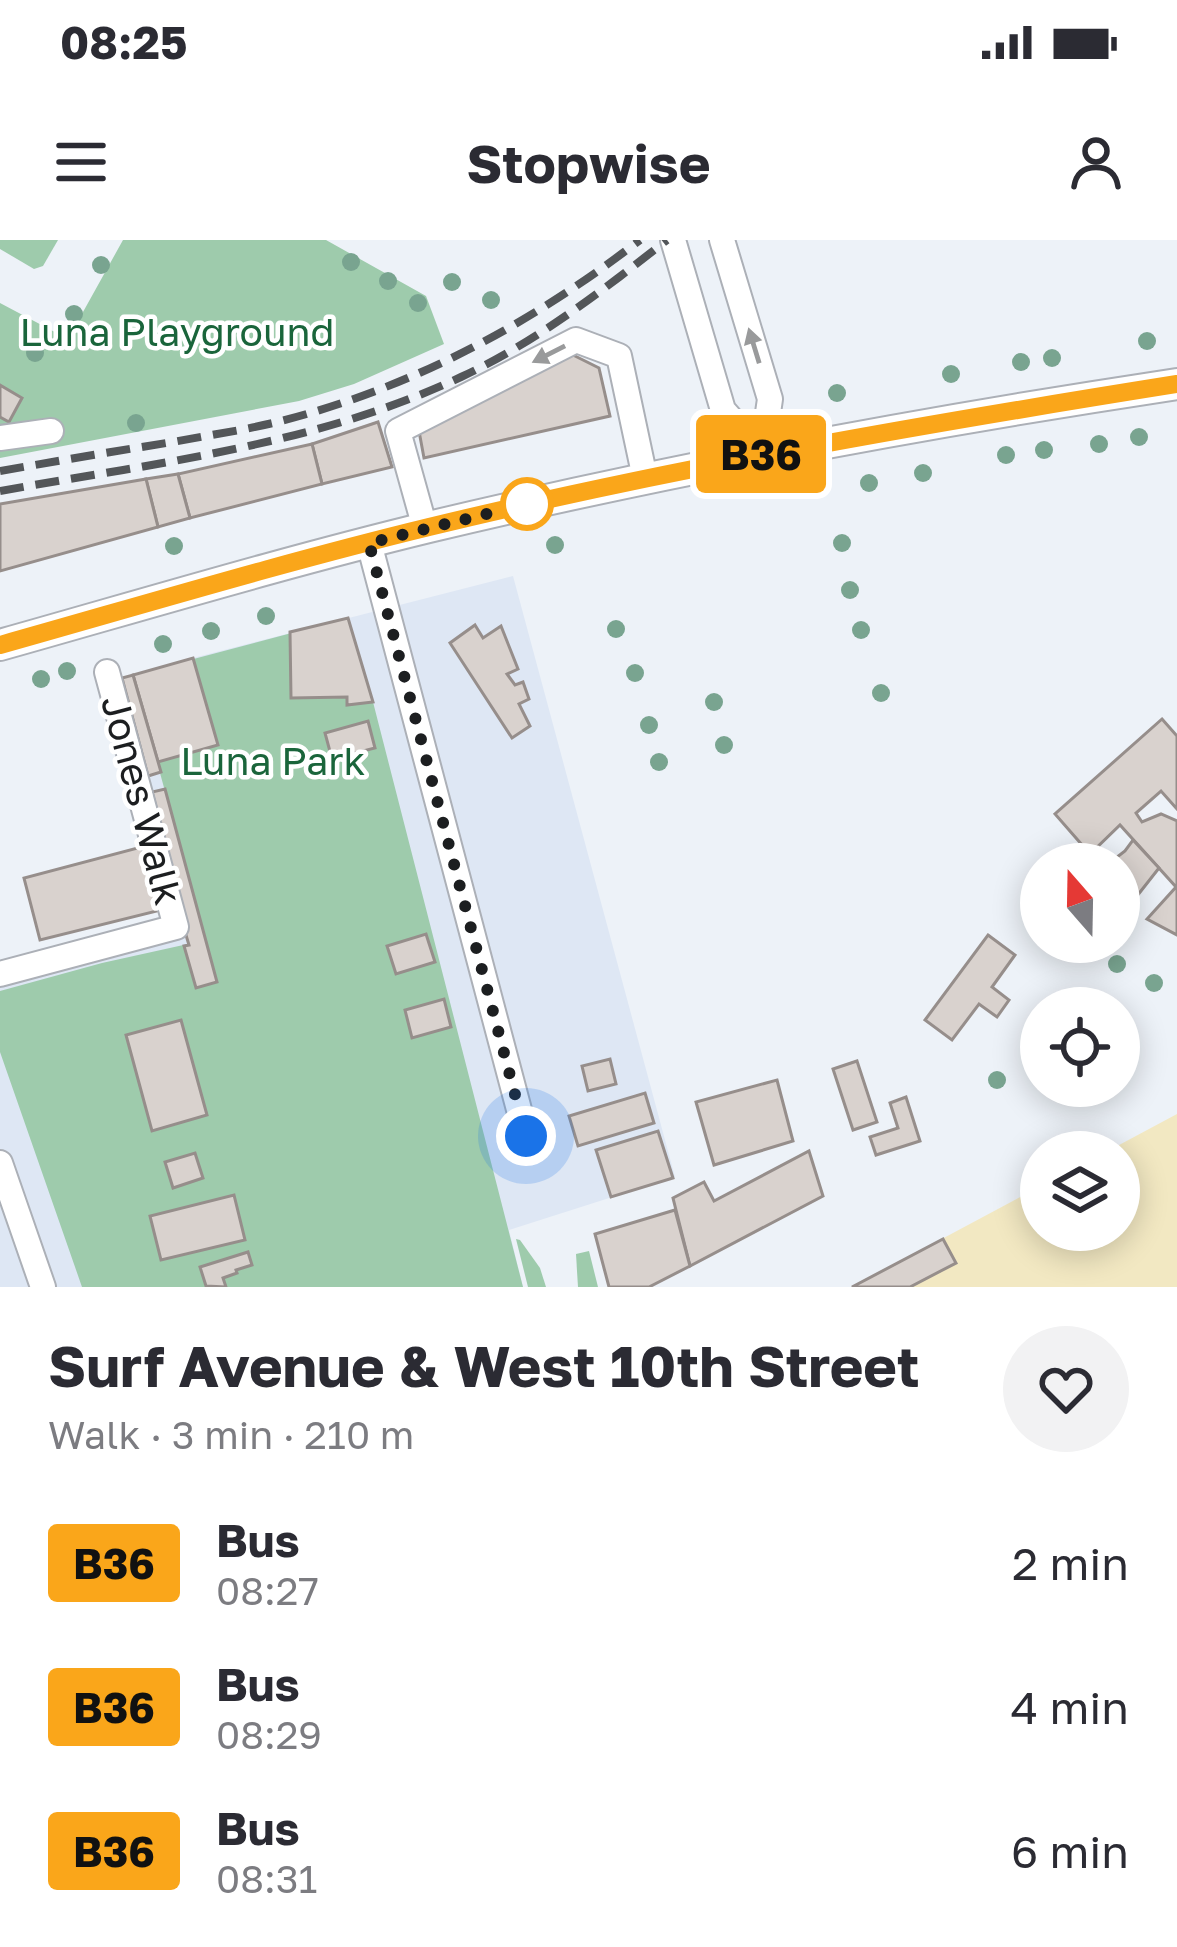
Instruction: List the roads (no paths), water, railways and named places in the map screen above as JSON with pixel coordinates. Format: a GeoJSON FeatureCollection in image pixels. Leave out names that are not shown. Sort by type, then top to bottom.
{"type":"FeatureCollection","features":[{"type":"Feature","properties":{"kind":"main road"},"geometry":{"type":"LineString","coordinates":[[0,645],[424,528],[645,478],[1177,384]]}},
{"type":"Feature","properties":{"kind":"street"},"geometry":{"type":"LineString","coordinates":[[674,240],[722,410],[762,454]]}},
{"type":"Feature","properties":{"kind":"street"},"geometry":{"type":"LineString","coordinates":[[722,240],[770,399],[762,454]]}},
{"type":"Feature","properties":{"kind":"street"},"geometry":{"type":"LineString","coordinates":[[424,528],[398,431],[577,340],[619,356],[645,478]]}},
{"type":"Feature","properties":{"kind":"street"},"geometry":{"type":"LineString","coordinates":[[0,438],[51,431]]}},
{"type":"Feature","properties":{"kind":"street"},"geometry":{"type":"LineString","coordinates":[[369,543],[526,1136]]}},
{"type":"Feature","properties":{"kind":"street","name":"Jones Walk"},"geometry":{"type":"LineString","coordinates":[[0,974],[176,927],[107,672]]}},
{"type":"Feature","properties":{"kind":"street"},"geometry":{"type":"LineString","coordinates":[[0,1163],[43,1287]]}},
{"type":"Feature","properties":{"kind":"railway"},"geometry":{"type":"LineString","coordinates":[[0,471],[254,427],[378,390],[514,325],[640,240]]}},
{"type":"Feature","properties":{"kind":"railway"},"geometry":{"type":"LineString","coordinates":[[0,491],[235,449],[350,420],[406,400],[516,348],[667,240]]}},
{"type":"Feature","properties":{"kind":"park label","name":"Luna Playground"},"geometry":{"type":"Point","coordinates":[177,332]}},
{"type":"Feature","properties":{"kind":"park label","name":"Luna Park"},"geometry":{"type":"Point","coordinates":[273,761]}}]}
